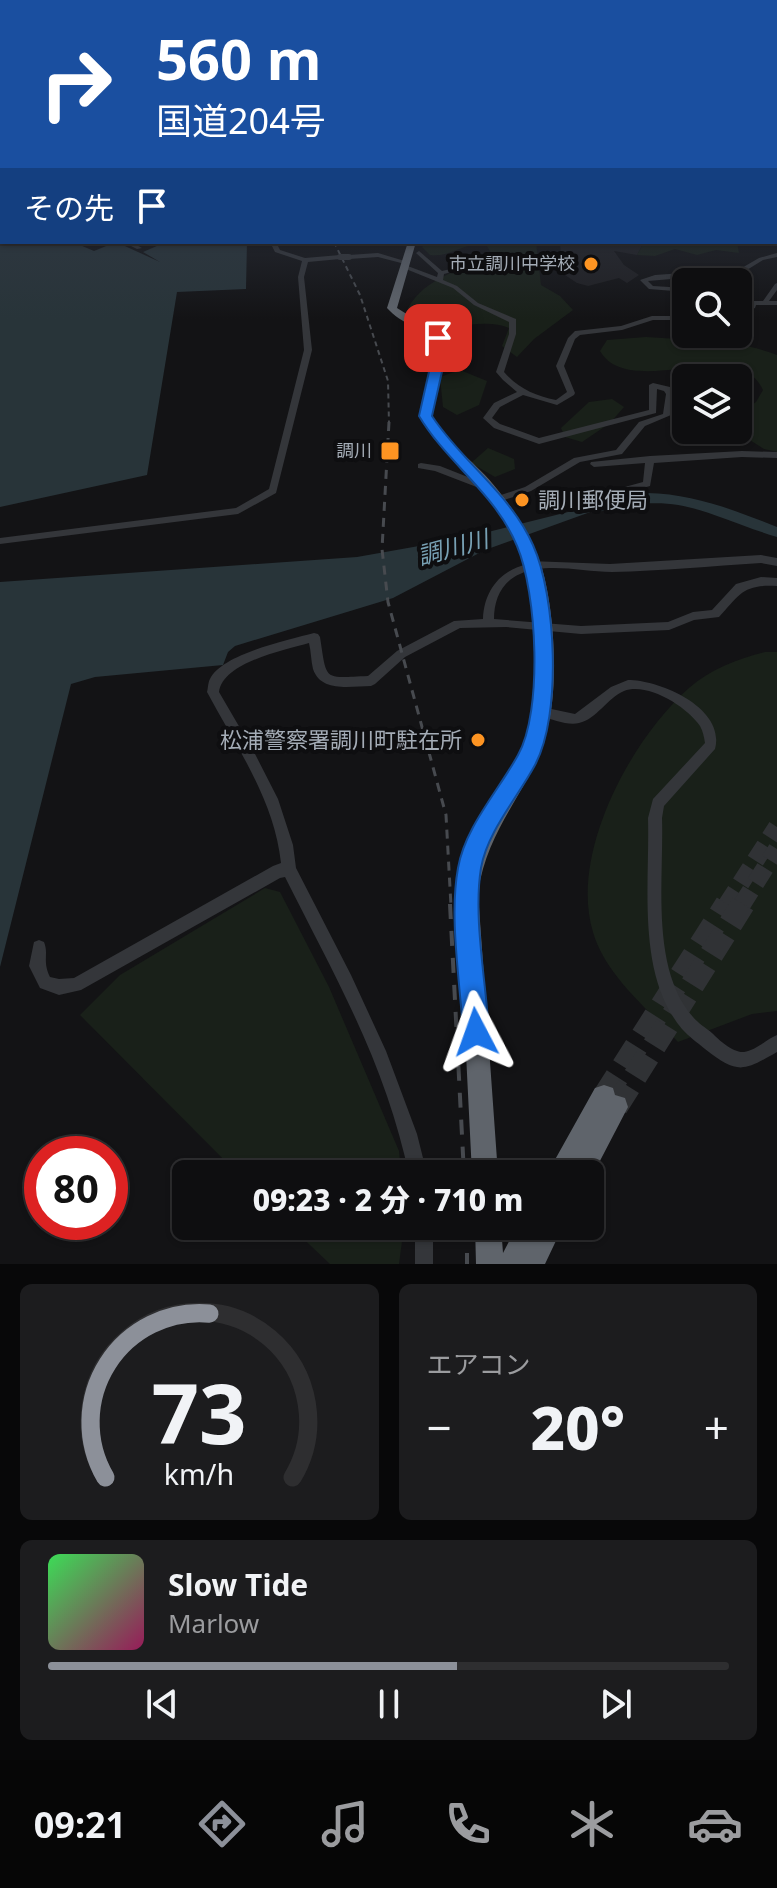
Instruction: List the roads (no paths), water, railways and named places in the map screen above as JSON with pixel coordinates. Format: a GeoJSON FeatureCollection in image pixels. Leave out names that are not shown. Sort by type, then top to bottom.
{"type":"FeatureCollection","features":[{"type":"Feature","properties":{"kind":"highway"},"geometry":{"type":"LineString","coordinates":[[414,247],[404,264],[392,308],[402,319],[429,332],[441,345],[426,416],[437,434],[494,494],[524,542],[533,565],[546,681],[542,712],[529,757],[484,832],[470,865],[468,893],[484,1160]]}},
{"type":"Feature","properties":{"kind":"highway"},"geometry":{"type":"LineString","coordinates":[[570,1160],[610,1102],[585,1160]]}},
{"type":"Feature","properties":{"kind":"highway"},"geometry":{"type":"LineString","coordinates":[[489,1240],[490,1264]]}},
{"type":"Feature","properties":{"kind":"highway"},"geometry":{"type":"LineString","coordinates":[[512,1264],[531,1249]]}},
{"type":"Feature","properties":{"kind":"street"},"geometry":{"type":"LineString","coordinates":[[130,244],[139,248]]}},
{"type":"Feature","properties":{"kind":"street"},"geometry":{"type":"LineString","coordinates":[[273,244],[284,255],[305,260],[378,255],[414,247],[440,276]]}},
{"type":"Feature","properties":{"kind":"street"},"geometry":{"type":"LineString","coordinates":[[378,255],[440,276],[513,321],[514,328],[500,372],[511,386],[542,400],[557,403],[571,393],[560,366],[572,338],[578,333],[622,328],[652,318],[672,318]]}},
{"type":"Feature","properties":{"kind":"street"},"geometry":{"type":"LineString","coordinates":[[747,268],[761,259],[777,255]]}},
{"type":"Feature","properties":{"kind":"street"},"geometry":{"type":"LineString","coordinates":[[0,541],[238,511],[273,491],[308,350],[301,277],[305,260]]}},
{"type":"Feature","properties":{"kind":"street"},"geometry":{"type":"LineString","coordinates":[[440,276],[470,265]]}},
{"type":"Feature","properties":{"kind":"street"},"geometry":{"type":"LineString","coordinates":[[672,277],[643,280],[651,288],[672,289]]}},
{"type":"Feature","properties":{"kind":"street"},"geometry":{"type":"LineString","coordinates":[[766,301],[777,285]]}},
{"type":"Feature","properties":{"kind":"street"},"geometry":{"type":"LineString","coordinates":[[752,303],[777,303]]}},
{"type":"Feature","properties":{"kind":"street"},"geometry":{"type":"LineString","coordinates":[[421,466],[437,468],[494,494],[528,489],[570,467],[577,460],[625,449],[642,424],[667,415],[670,394],[667,389],[653,385],[654,408],[649,412],[539,441],[497,426],[487,418],[497,405],[523,392]]}},
{"type":"Feature","properties":{"kind":"street"},"geometry":{"type":"LineString","coordinates":[[570,467],[650,459],[777,455]]}},
{"type":"Feature","properties":{"kind":"street"},"geometry":{"type":"LineString","coordinates":[[558,508],[647,484],[650,459]]}},
{"type":"Feature","properties":{"kind":"street"},"geometry":{"type":"LineString","coordinates":[[488,622],[488,603],[493,591],[515,570],[533,565],[610,568],[761,559],[777,562]]}},
{"type":"Feature","properties":{"kind":"street"},"geometry":{"type":"LineString","coordinates":[[414,1160],[393,1088],[289,869],[288,846],[278,811],[213,692],[211,684],[215,676],[230,666],[314,637],[319,669],[325,678],[334,682],[371,681],[386,664],[458,624],[488,622],[612,630],[669,626],[693,616],[715,614],[740,587],[761,581],[777,582]]}},
{"type":"Feature","properties":{"kind":"street"},"geometry":{"type":"LineString","coordinates":[[542,712],[576,719],[616,690],[638,685],[667,695],[707,724],[712,734],[711,745],[658,803],[655,818],[655,946],[682,1018],[694,1033],[735,1058],[745,1060],[777,1043]]}},
{"type":"Feature","properties":{"kind":"street"},"geometry":{"type":"LineString","coordinates":[[39,947],[37,966],[45,983],[59,987],[76,985],[278,871],[289,869]]}},
{"type":"Feature","properties":{"kind":"street"},"geometry":{"type":"LineString","coordinates":[[424,1240],[424,1264]]}},
{"type":"Feature","properties":{"kind":"water"},"geometry":{"type":"Polygon","coordinates":[[[0,244],[78,244],[94,251],[120,244],[160,262],[143,252],[161,244],[247,244],[246,289],[177,292],[147,475],[0,507],[0,244]]]}},
{"type":"Feature","properties":{"kind":"water"},"geometry":{"type":"Polygon","coordinates":[[[616,500],[618,502],[485,550],[393,598],[235,646],[228,652],[223,665],[95,677],[71,684],[0,967],[0,582],[357,557],[464,538],[616,500]]]}},
{"type":"Feature","properties":{"kind":"waterway","name":"調川川"},"geometry":{"type":"LineString","coordinates":[[598,507],[624,500],[669,498],[710,507],[777,532]]}},
{"type":"Feature","properties":{"kind":"tunnel"},"geometry":{"type":"LineString","coordinates":[[726,906],[777,827]]}},
{"type":"Feature","properties":{"kind":"tunnel"},"geometry":{"type":"LineString","coordinates":[[741,906],[777,849]]}},
{"type":"Feature","properties":{"kind":"tunnel"},"geometry":{"type":"LineString","coordinates":[[604,1097],[727,904]]}},
{"type":"Feature","properties":{"kind":"tunnel"},"geometry":{"type":"LineString","coordinates":[[616,1107],[743,904]]}},
{"type":"Feature","properties":{"kind":"railway"},"geometry":{"type":"LineString","coordinates":[[335,244],[360,295],[388,381],[389,423]]}},
{"type":"Feature","properties":{"kind":"railway"},"geometry":{"type":"LineString","coordinates":[[389,423],[382,549],[388,602],[446,815],[451,906]]}},
{"type":"Feature","properties":{"kind":"railway"},"geometry":{"type":"LineString","coordinates":[[450,904],[463,1160]]}},
{"type":"Feature","properties":{"kind":"railway"},"geometry":{"type":"LineString","coordinates":[[467,1240],[467,1264]]}},
{"type":"Feature","properties":{"kind":"place","name":"市立調川中学校"},"geometry":{"type":"Point","coordinates":[591,264]}},
{"type":"Feature","properties":{"kind":"place","name":"調川"},"geometry":{"type":"Point","coordinates":[390,451]}},
{"type":"Feature","properties":{"kind":"place","name":"調川郵便局"},"geometry":{"type":"Point","coordinates":[522,500]}},
{"type":"Feature","properties":{"kind":"place","name":"松浦警察署調川町駐在所"},"geometry":{"type":"Point","coordinates":[478,740]}}]}
